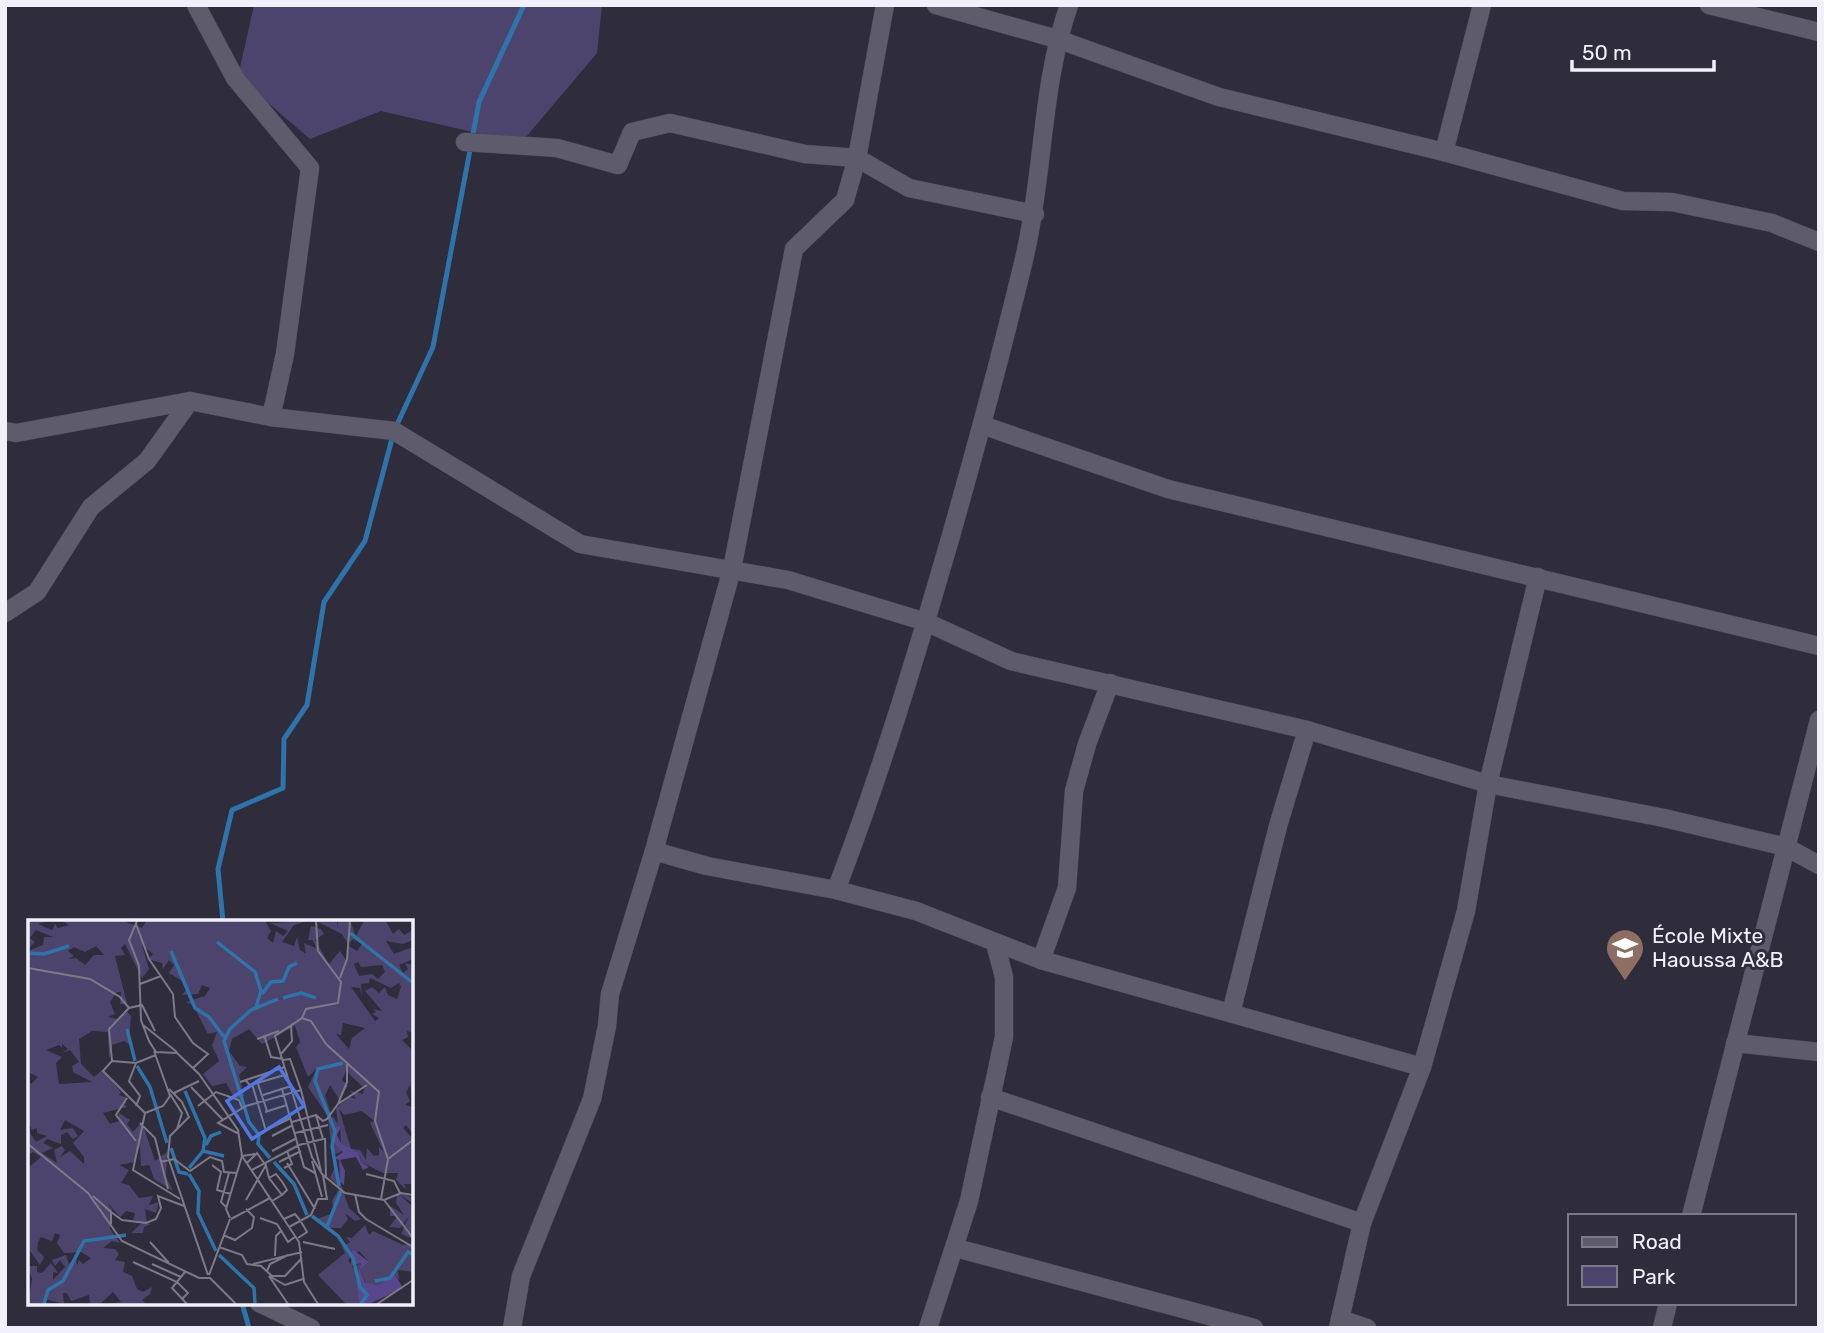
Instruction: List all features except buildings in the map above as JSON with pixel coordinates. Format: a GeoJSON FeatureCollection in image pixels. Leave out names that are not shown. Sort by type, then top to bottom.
{"type":"FeatureCollection","features":[{"type":"Feature","properties":{"kind":"street"},"geometry":{"type":"LineString","coordinates":[[196,5],[235,78],[310,168],[285,354],[271,417]]}},
{"type":"Feature","properties":{"kind":"street"},"geometry":{"type":"LineString","coordinates":[[512,1328],[521,1276],[592,1099],[607,1026],[610,994],[654,851],[732,569],[794,249],[845,200],[857,158],[885,5]]}},
{"type":"Feature","properties":{"kind":"street"},"geometry":{"type":"LineString","coordinates":[[936,5],[1057,39],[1219,97],[1444,152],[1623,201],[1672,202],[1772,223],[1819,242]]}},
{"type":"Feature","properties":{"kind":"street"},"geometry":{"type":"LineString","coordinates":[[836,890],[870,802],[926,622],[982,425],[1035,214],[1057,39],[1069,5]]}},
{"type":"Feature","properties":{"kind":"street"},"geometry":{"type":"LineString","coordinates":[[1444,152],[1482,5]]}},
{"type":"Feature","properties":{"kind":"street"},"geometry":{"type":"LineString","coordinates":[[1709,5],[1819,32]]}},
{"type":"Feature","properties":{"kind":"street"},"geometry":{"type":"LineString","coordinates":[[465,142],[557,148],[618,166],[632,132],[670,123],[805,154],[857,158],[909,187],[1035,214]]}},
{"type":"Feature","properties":{"kind":"street"},"geometry":{"type":"LineString","coordinates":[[5,613],[37,592],[91,507],[147,461],[190,401]]}},
{"type":"Feature","properties":{"kind":"street"},"geometry":{"type":"LineString","coordinates":[[5,431],[16,433],[190,401],[271,417],[394,431],[580,544],[788,580],[926,622],[1011,661],[1307,730],[1488,784],[1664,818],[1786,847],[1819,864]]}},
{"type":"Feature","properties":{"kind":"street"},"geometry":{"type":"LineString","coordinates":[[982,425],[1168,489],[1819,646]]}},
{"type":"Feature","properties":{"kind":"street"},"geometry":{"type":"LineString","coordinates":[[1367,1328],[1339,1324],[1362,1223],[1422,1067],[1466,911],[1488,784],[1538,577]]}},
{"type":"Feature","properties":{"kind":"street"},"geometry":{"type":"LineString","coordinates":[[1041,960],[1067,888],[1074,791],[1087,744],[1110,683]]}},
{"type":"Feature","properties":{"kind":"street"},"geometry":{"type":"LineString","coordinates":[[1692,1214],[1819,720]]}},
{"type":"Feature","properties":{"kind":"street"},"geometry":{"type":"LineString","coordinates":[[1231,1013],[1278,826],[1307,730]]}},
{"type":"Feature","properties":{"kind":"street"},"geometry":{"type":"LineString","coordinates":[[654,851],[707,866],[836,890],[916,911],[1041,960],[1422,1067]]}},
{"type":"Feature","properties":{"kind":"street"},"geometry":{"type":"LineString","coordinates":[[928,1328],[969,1201],[1004,1037],[1004,977],[995,943]]}},
{"type":"Feature","properties":{"kind":"street"},"geometry":{"type":"LineString","coordinates":[[1735,1042],[1819,1052]]}},
{"type":"Feature","properties":{"kind":"street"},"geometry":{"type":"LineString","coordinates":[[990,1097],[1362,1223]]}},
{"type":"Feature","properties":{"kind":"street"},"geometry":{"type":"LineString","coordinates":[[956,1248],[1254,1328]]}},
{"type":"Feature","properties":{"kind":"street"},"geometry":{"type":"LineString","coordinates":[[263,1305],[311,1328]]}},
{"type":"Feature","properties":{"kind":"street"},"geometry":{"type":"LineString","coordinates":[[1662,1328],[1668,1305]]}},
{"type":"Feature","properties":{"kind":"green space"},"geometry":{"type":"Polygon","coordinates":[[[254,5],[602,5],[597,53],[521,143],[381,111],[310,139],[238,77],[254,5]]]}},
{"type":"Feature","properties":{"kind":"waterway"},"geometry":{"type":"LineString","coordinates":[[223,920],[218,869],[232,810],[283,788],[284,739],[307,705],[324,602],[365,541],[394,431],[433,347],[479,102],[524,5]]}},
{"type":"Feature","properties":{"kind":"waterway"},"geometry":{"type":"LineString","coordinates":[[243,1305],[249,1328]]}},
{"type":"Feature","properties":{"kind":"place","name":"École Mixte Haoussa A&B"},"geometry":{"type":"Point","coordinates":[1625,982]}}]}
